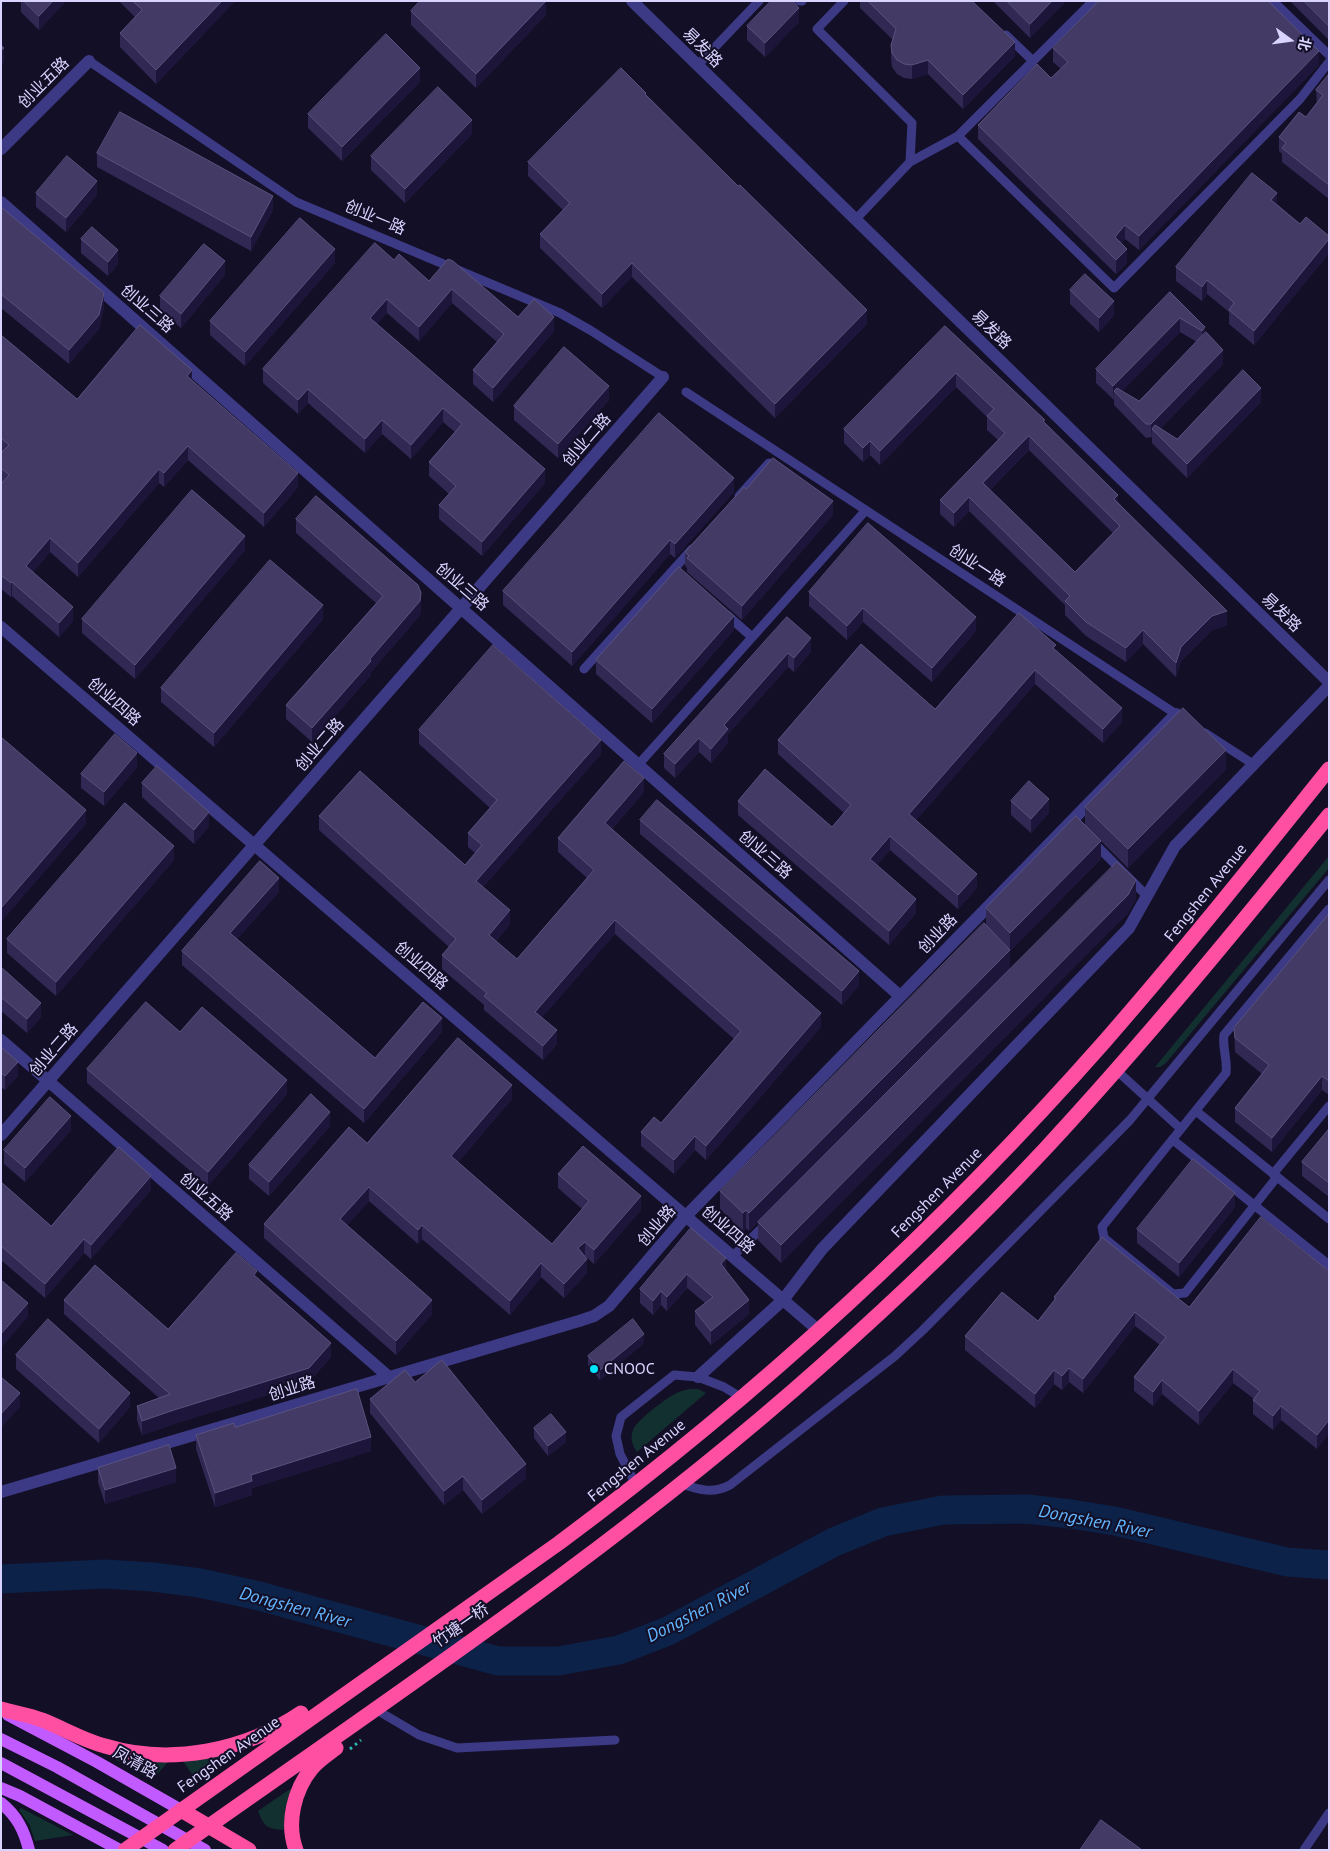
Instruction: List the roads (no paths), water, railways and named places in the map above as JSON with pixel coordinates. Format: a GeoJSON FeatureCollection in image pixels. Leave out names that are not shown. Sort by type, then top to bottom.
{"type":"FeatureCollection","features":[{"type":"Feature","properties":{"kind":"highway","name":"Fengshen Avenue"},"geometry":{"type":"LineString","coordinates":[[509,1578],[636,1485],[742,1398],[895,1260],[944,1212],[1022,1132],[1103,1043],[1173,961],[1329,769]]}},
{"type":"Feature","properties":{"kind":"highway"},"geometry":{"type":"LineString","coordinates":[[682,1484],[808,1378],[914,1280],[1042,1152],[1116,1070],[1241,923],[1329,815]]}},
{"type":"Feature","properties":{"kind":"highway","name":"竹塘一桥"},"geometry":{"type":"LineString","coordinates":[[375,1708],[549,1586],[682,1484]]}},
{"type":"Feature","properties":{"kind":"highway","name":"竹塘一桥"},"geometry":{"type":"LineString","coordinates":[[354,1688],[509,1578]]}},
{"type":"Feature","properties":{"kind":"highway","name":"Fengshen Avenue"},"geometry":{"type":"LineString","coordinates":[[125,1850],[354,1688]]}},
{"type":"Feature","properties":{"kind":"highway"},"geometry":{"type":"LineString","coordinates":[[1,1710],[42,1720],[76,1736],[107,1747],[139,1753],[176,1754],[234,1745],[261,1736],[276,1729],[317,1702],[354,1688]]}},
{"type":"Feature","properties":{"kind":"highway"},"geometry":{"type":"LineString","coordinates":[[174,1850],[375,1708]]}},
{"type":"Feature","properties":{"kind":"highway"},"geometry":{"type":"LineString","coordinates":[[296,1850],[292,1838],[291,1822],[295,1800],[305,1778],[321,1759],[359,1731],[375,1708]]}},
{"type":"Feature","properties":{"kind":"highway","name":"凤清路"},"geometry":{"type":"LineString","coordinates":[[181,1810],[249,1850]]}},
{"type":"Feature","properties":{"kind":"main road","name":"凤清路"},"geometry":{"type":"LineString","coordinates":[[1,1710],[98,1762],[181,1810]]}},
{"type":"Feature","properties":{"kind":"main road"},"geometry":{"type":"LineString","coordinates":[[1,1739],[66,1771],[205,1850]]}},
{"type":"Feature","properties":{"kind":"main road"},"geometry":{"type":"LineString","coordinates":[[1,1763],[105,1817],[163,1850]]}},
{"type":"Feature","properties":{"kind":"main road"},"geometry":{"type":"LineString","coordinates":[[1,1788],[20,1796],[120,1850]]}},
{"type":"Feature","properties":{"kind":"main road"},"geometry":{"type":"LineString","coordinates":[[1,1803],[18,1820],[30,1850]]}},
{"type":"Feature","properties":{"kind":"street","name":"易发路"},"geometry":{"type":"LineString","coordinates":[[632,1],[1329,682]]}},
{"type":"Feature","properties":{"kind":"street","name":"创业五路"},"geometry":{"type":"LineString","coordinates":[[1,149],[89,62]]}},
{"type":"Feature","properties":{"kind":"street","name":"创业三路"},"geometry":{"type":"LineString","coordinates":[[1,202],[900,996]]}},
{"type":"Feature","properties":{"kind":"street","name":"创业二路"},"geometry":{"type":"LineString","coordinates":[[1,1135],[664,377]]}},
{"type":"Feature","properties":{"kind":"street","name":"创业四路"},"geometry":{"type":"LineString","coordinates":[[1,627],[818,1330]]}},
{"type":"Feature","properties":{"kind":"street"},"geometry":{"type":"LineString","coordinates":[[698,1377],[784,1300],[822,1249],[1129,928],[1175,846],[1329,686]]}},
{"type":"Feature","properties":{"kind":"street","name":"创业路"},"geometry":{"type":"LineString","coordinates":[[1,1492],[594,1316],[610,1306],[686,1216],[900,996],[1078,828],[1180,716]]}},
{"type":"Feature","properties":{"kind":"street","name":"创业五路"},"geometry":{"type":"LineString","coordinates":[[1,1040],[389,1378]]}},
{"type":"Feature","properties":{"kind":"lane"},"geometry":{"type":"LineString","coordinates":[[697,66],[759,1]]}},
{"type":"Feature","properties":{"kind":"lane"},"geometry":{"type":"LineString","coordinates":[[844,1],[817,29],[912,123],[910,162]]}},
{"type":"Feature","properties":{"kind":"lane"},"geometry":{"type":"LineString","coordinates":[[855,220],[910,162],[958,136],[1093,1]]}},
{"type":"Feature","properties":{"kind":"lane"},"geometry":{"type":"LineString","coordinates":[[1273,1],[1329,55]]}},
{"type":"Feature","properties":{"kind":"lane"},"geometry":{"type":"LineString","coordinates":[[999,28],[1033,61]]}},
{"type":"Feature","properties":{"kind":"lane","name":"创业一路"},"geometry":{"type":"LineString","coordinates":[[89,62],[296,202],[560,313],[664,377]]}},
{"type":"Feature","properties":{"kind":"lane"},"geometry":{"type":"LineString","coordinates":[[958,136],[1114,288],[1300,99],[1329,62]]}},
{"type":"Feature","properties":{"kind":"lane","name":"创业一路"},"geometry":{"type":"LineString","coordinates":[[686,392],[1180,716]]}},
{"type":"Feature","properties":{"kind":"lane"},"geometry":{"type":"LineString","coordinates":[[732,504],[778,453]]}},
{"type":"Feature","properties":{"kind":"lane"},"geometry":{"type":"LineString","coordinates":[[638,765],[866,510]]}},
{"type":"Feature","properties":{"kind":"lane"},"geometry":{"type":"LineString","coordinates":[[584,669],[677,572],[700,540]]}},
{"type":"Feature","properties":{"kind":"lane"},"geometry":{"type":"LineString","coordinates":[[716,606],[752,637]]}},
{"type":"Feature","properties":{"kind":"lane"},"geometry":{"type":"LineString","coordinates":[[1199,729],[1253,764]]}},
{"type":"Feature","properties":{"kind":"lane"},"geometry":{"type":"LineString","coordinates":[[1078,828],[1115,871],[1147,896]]}},
{"type":"Feature","properties":{"kind":"lane"},"geometry":{"type":"LineString","coordinates":[[682,1484],[708,1491],[716,1491],[730,1485],[895,1356],[923,1330],[1130,1120],[1329,880]]}},
{"type":"Feature","properties":{"kind":"lane"},"geometry":{"type":"LineString","coordinates":[[1329,909],[1224,1035],[1222,1045],[1228,1064],[1226,1073],[1102,1228],[1104,1238],[1173,1294],[1185,1293],[1255,1206],[1275,1176],[1329,1106]]}},
{"type":"Feature","properties":{"kind":"lane"},"geometry":{"type":"LineString","coordinates":[[1116,1070],[1181,1129]]}},
{"type":"Feature","properties":{"kind":"lane"},"geometry":{"type":"LineString","coordinates":[[1196,1111],[1329,1219]]}},
{"type":"Feature","properties":{"kind":"lane"},"geometry":{"type":"LineString","coordinates":[[1173,1140],[1329,1265]]}},
{"type":"Feature","properties":{"kind":"lane"},"geometry":{"type":"LineString","coordinates":[[733,1256],[768,1221]]}},
{"type":"Feature","properties":{"kind":"lane"},"geometry":{"type":"LineString","coordinates":[[636,1485],[620,1454],[616,1436],[621,1417],[674,1375],[698,1377],[724,1387],[742,1398]]}},
{"type":"Feature","properties":{"kind":"lane"},"geometry":{"type":"LineString","coordinates":[[375,1708],[419,1735],[457,1748],[614,1740]]}},
{"type":"Feature","properties":{"kind":"lane"},"geometry":{"type":"LineString","coordinates":[[1304,1850],[1329,1813]]}},
{"type":"Feature","properties":{"kind":"waterway","name":"Dongshen River"},"geometry":{"type":"LineString","coordinates":[[1,1579],[105,1574],[153,1577],[200,1583],[259,1596],[498,1661],[558,1661],[619,1650],[668,1631],[834,1542],[883,1522],[943,1510],[1027,1509],[1071,1514],[1115,1521],[1287,1562],[1329,1565]]}},
{"type":"Feature","properties":{"kind":"place","name":"CNOOC"},"geometry":{"type":"Point","coordinates":[594,1369]}}]}
